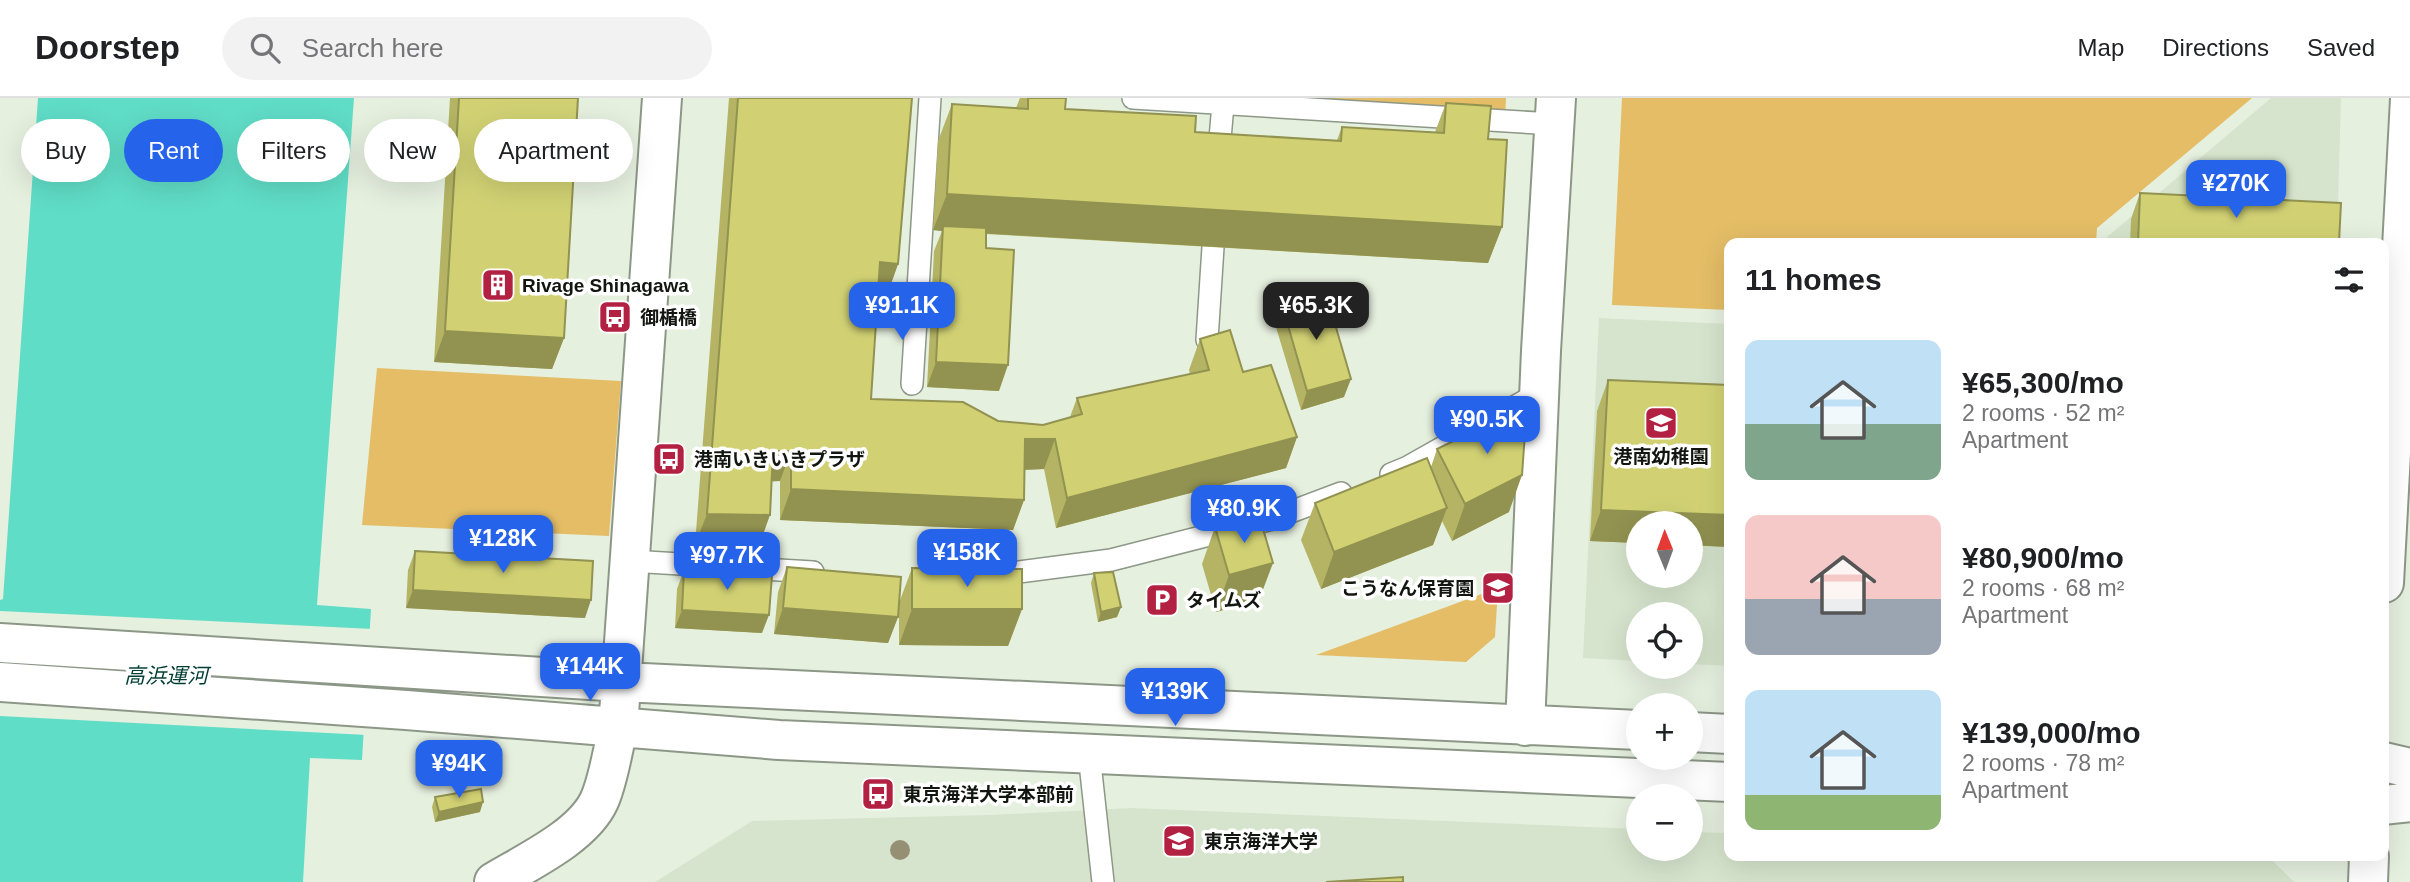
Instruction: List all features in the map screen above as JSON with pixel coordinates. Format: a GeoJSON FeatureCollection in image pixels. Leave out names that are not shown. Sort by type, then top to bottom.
{"type":"FeatureCollection","features":[{"type":"Feature","properties":{"kind":"street"},"geometry":{"type":"LineString","coordinates":[[494,882],[561,841],[586,822],[600,800],[618,728],[662,98]]}},
{"type":"Feature","properties":{"kind":"street"},"geometry":{"type":"LineString","coordinates":[[2389,490],[2410,99]]}},
{"type":"Feature","properties":{"kind":"street"},"geometry":{"type":"LineString","coordinates":[[1525,726],[1539,393],[1555,111]]}},
{"type":"Feature","properties":{"kind":"street"},"geometry":{"type":"LineString","coordinates":[[0,643],[622,682],[1626,730]]}},
{"type":"Feature","properties":{"kind":"street"},"geometry":{"type":"LineString","coordinates":[[0,682],[406,710],[779,740],[1724,782]]}},
{"type":"Feature","properties":{"kind":"street"},"geometry":{"type":"LineString","coordinates":[[1703,733],[1724,734]]}},
{"type":"Feature","properties":{"kind":"street"},"geometry":{"type":"LineString","coordinates":[[2389,763],[2410,768]]}},
{"type":"Feature","properties":{"kind":"street"},"geometry":{"type":"LineString","coordinates":[[2389,804],[2410,802]]}},
{"type":"Feature","properties":{"kind":"street"},"geometry":{"type":"LineString","coordinates":[[2368,882],[2369,861]]}},
{"type":"Feature","properties":{"kind":"lane"},"geometry":{"type":"LineString","coordinates":[[912,384],[930,98]]}},
{"type":"Feature","properties":{"kind":"lane"},"geometry":{"type":"LineString","coordinates":[[1133,98],[1223,104],[1555,111]]}},
{"type":"Feature","properties":{"kind":"lane"},"geometry":{"type":"LineString","coordinates":[[1217,171],[1223,104]]}},
{"type":"Feature","properties":{"kind":"lane"},"geometry":{"type":"LineString","coordinates":[[1207,340],[1213,247]]}},
{"type":"Feature","properties":{"kind":"lane"},"geometry":{"type":"LineString","coordinates":[[971,577],[1111,560],[1272,519],[1408,467],[1539,393]]}},
{"type":"Feature","properties":{"kind":"lane"},"geometry":{"type":"LineString","coordinates":[[630,561],[827,573]]}},
{"type":"Feature","properties":{"kind":"lane"},"geometry":{"type":"LineString","coordinates":[[1089,754],[1103,882]]}},
{"type":"Feature","properties":{"kind":"shaded area"},"geometry":{"type":"Polygon","coordinates":[[[1165,98],[1506,98],[1505,121],[1165,98]]]}},
{"type":"Feature","properties":{"kind":"shaded area"},"geometry":{"type":"Polygon","coordinates":[[[1622,98],[2252,98],[2097,228],[2096,238],[1724,238],[1724,310],[1612,305],[1622,98]]]}},
{"type":"Feature","properties":{"kind":"shaded area"},"geometry":{"type":"Polygon","coordinates":[[[2271,98],[2341,98],[2337,238],[2107,237],[2271,98]]]}},
{"type":"Feature","properties":{"kind":"shaded area","name":"港南幼稚園"},"geometry":{"type":"Polygon","coordinates":[[[1599,318],[1724,324],[1724,666],[1703,665],[1703,602],[1626,602],[1626,660],[1583,658],[1599,318]]]}},
{"type":"Feature","properties":{"kind":"shaded area"},"geometry":{"type":"Polygon","coordinates":[[[377,368],[621,381],[609,536],[362,525],[377,368]]]}},
{"type":"Feature","properties":{"kind":"shaded area"},"geometry":{"type":"Polygon","coordinates":[[[1498,588],[1495,637],[1466,662],[1316,655],[1498,588]]]}},
{"type":"Feature","properties":{"kind":"shaded area","name":"東京海洋大学"},"geometry":{"type":"Polygon","coordinates":[[[1131,808],[1626,829],[1626,861],[1703,861],[1703,832],[1724,833],[1724,861],[2273,861],[2294,882],[655,882],[752,821],[989,815],[1131,808]]]}},
{"type":"Feature","properties":{"kind":"water","name":"高浜運河"},"geometry":{"type":"Polygon","coordinates":[[[38,98],[354,98],[350,153],[350,119],[237,119],[237,182],[348,182],[317,605],[371,609],[362,760],[310,758],[303,882],[0,882],[0,600],[3,599],[32,182],[110,182],[110,119],[37,119],[38,98]]]}},
{"type":"Feature","properties":{"kind":"pier"},"geometry":{"type":"Polygon","coordinates":[[[0,611],[373,629],[367,735],[0,716],[0,611]]]}},
{"type":"Feature","properties":{"kind":"building","name":"Rivage Shinagawa"},"geometry":{"type":"Polygon","coordinates":[[[459,98],[578,98],[577,119],[474,119],[474,182],[573,182],[564,338],[445,331],[454,182],[460,182],[460,119],[458,119],[459,98]]]}},
{"type":"Feature","properties":{"kind":"building"},"geometry":{"type":"Polygon","coordinates":[[[738,98],[912,98],[898,264],[880,262],[871,399],[963,402],[998,421],[1043,425],[1082,414],[1077,398],[1209,370],[1200,339],[1230,330],[1243,372],[1271,365],[1297,437],[1067,498],[1055,439],[1025,439],[1024,500],[791,489],[791,451],[773,451],[770,515],[707,514],[738,98]]]}},
{"type":"Feature","properties":{"kind":"building"},"geometry":{"type":"Polygon","coordinates":[[[1028,98],[1066,98],[1065,109],[1196,116],[1195,132],[1341,141],[1342,127],[1444,133],[1446,103],[1491,106],[1488,139],[1507,140],[1502,227],[947,194],[952,104],[1028,109],[1028,98]]]}},
{"type":"Feature","properties":{"kind":"building"},"geometry":{"type":"Polygon","coordinates":[[[2140,193],[2341,203],[2339,238],[2138,238],[2140,193]]]}},
{"type":"Feature","properties":{"kind":"building"},"geometry":{"type":"Polygon","coordinates":[[[943,226],[986,228],[986,248],[1014,250],[1008,365],[936,362],[943,226]]]}},
{"type":"Feature","properties":{"kind":"building"},"geometry":{"type":"Polygon","coordinates":[[[1326,293],[1351,379],[1307,391],[1282,305],[1326,293]]]}},
{"type":"Feature","properties":{"kind":"building"},"geometry":{"type":"Polygon","coordinates":[[[1608,380],[1724,385],[1724,515],[1703,514],[1703,511],[1601,510],[1608,380]]]}},
{"type":"Feature","properties":{"kind":"building"},"geometry":{"type":"Polygon","coordinates":[[[1527,405],[1522,475],[1465,504],[1437,449],[1527,405]]]}},
{"type":"Feature","properties":{"kind":"building"},"geometry":{"type":"Polygon","coordinates":[[[1427,458],[1447,508],[1334,552],[1315,503],[1427,458]]]}},
{"type":"Feature","properties":{"kind":"building"},"geometry":{"type":"Polygon","coordinates":[[[1259,515],[1273,563],[1229,575],[1215,527],[1259,515]]]}},
{"type":"Feature","properties":{"kind":"building"},"geometry":{"type":"Polygon","coordinates":[[[415,551],[593,561],[591,600],[413,590],[415,551]]]}},
{"type":"Feature","properties":{"kind":"building"},"geometry":{"type":"Polygon","coordinates":[[[787,567],[901,577],[898,617],[783,608],[787,567]]]}},
{"type":"Feature","properties":{"kind":"building"},"geometry":{"type":"Polygon","coordinates":[[[912,568],[1022,569],[1022,609],[912,609],[912,568]]]}},
{"type":"Feature","properties":{"kind":"building"},"geometry":{"type":"Polygon","coordinates":[[[684,570],[772,575],[769,615],[682,610],[684,570]]]}},
{"type":"Feature","properties":{"kind":"building"},"geometry":{"type":"Polygon","coordinates":[[[1113,572],[1121,607],[1101,612],[1094,573],[1113,572]]]}},
{"type":"Feature","properties":{"kind":"building"},"geometry":{"type":"Polygon","coordinates":[[[481,789],[483,802],[439,812],[435,797],[481,789]]]}},
{"type":"Feature","properties":{"kind":"building"},"geometry":{"type":"Polygon","coordinates":[[[1403,877],[1403,882],[1326,882],[1403,877]]]}},
{"type":"Feature","properties":{"kind":"place","name":"Rivage Shinagawa"},"geometry":{"type":"Point","coordinates":[498,285]}},
{"type":"Feature","properties":{"kind":"place","name":"御楯橋"},"geometry":{"type":"Point","coordinates":[615,317]}},
{"type":"Feature","properties":{"kind":"place","name":"港南幼稚園"},"geometry":{"type":"Point","coordinates":[1661,423]}},
{"type":"Feature","properties":{"kind":"place","name":"港南いきいきプラザ"},"geometry":{"type":"Point","coordinates":[669,459]}},
{"type":"Feature","properties":{"kind":"place","name":"こうなん保育園"},"geometry":{"type":"Point","coordinates":[1498,588]}},
{"type":"Feature","properties":{"kind":"place","name":"タイムズ"},"geometry":{"type":"Point","coordinates":[1162,600]}},
{"type":"Feature","properties":{"kind":"place","name":"東京海洋大学本部前"},"geometry":{"type":"Point","coordinates":[878,794]}},
{"type":"Feature","properties":{"kind":"place","name":"東京海洋大学"},"geometry":{"type":"Point","coordinates":[1179,841]}}]}
